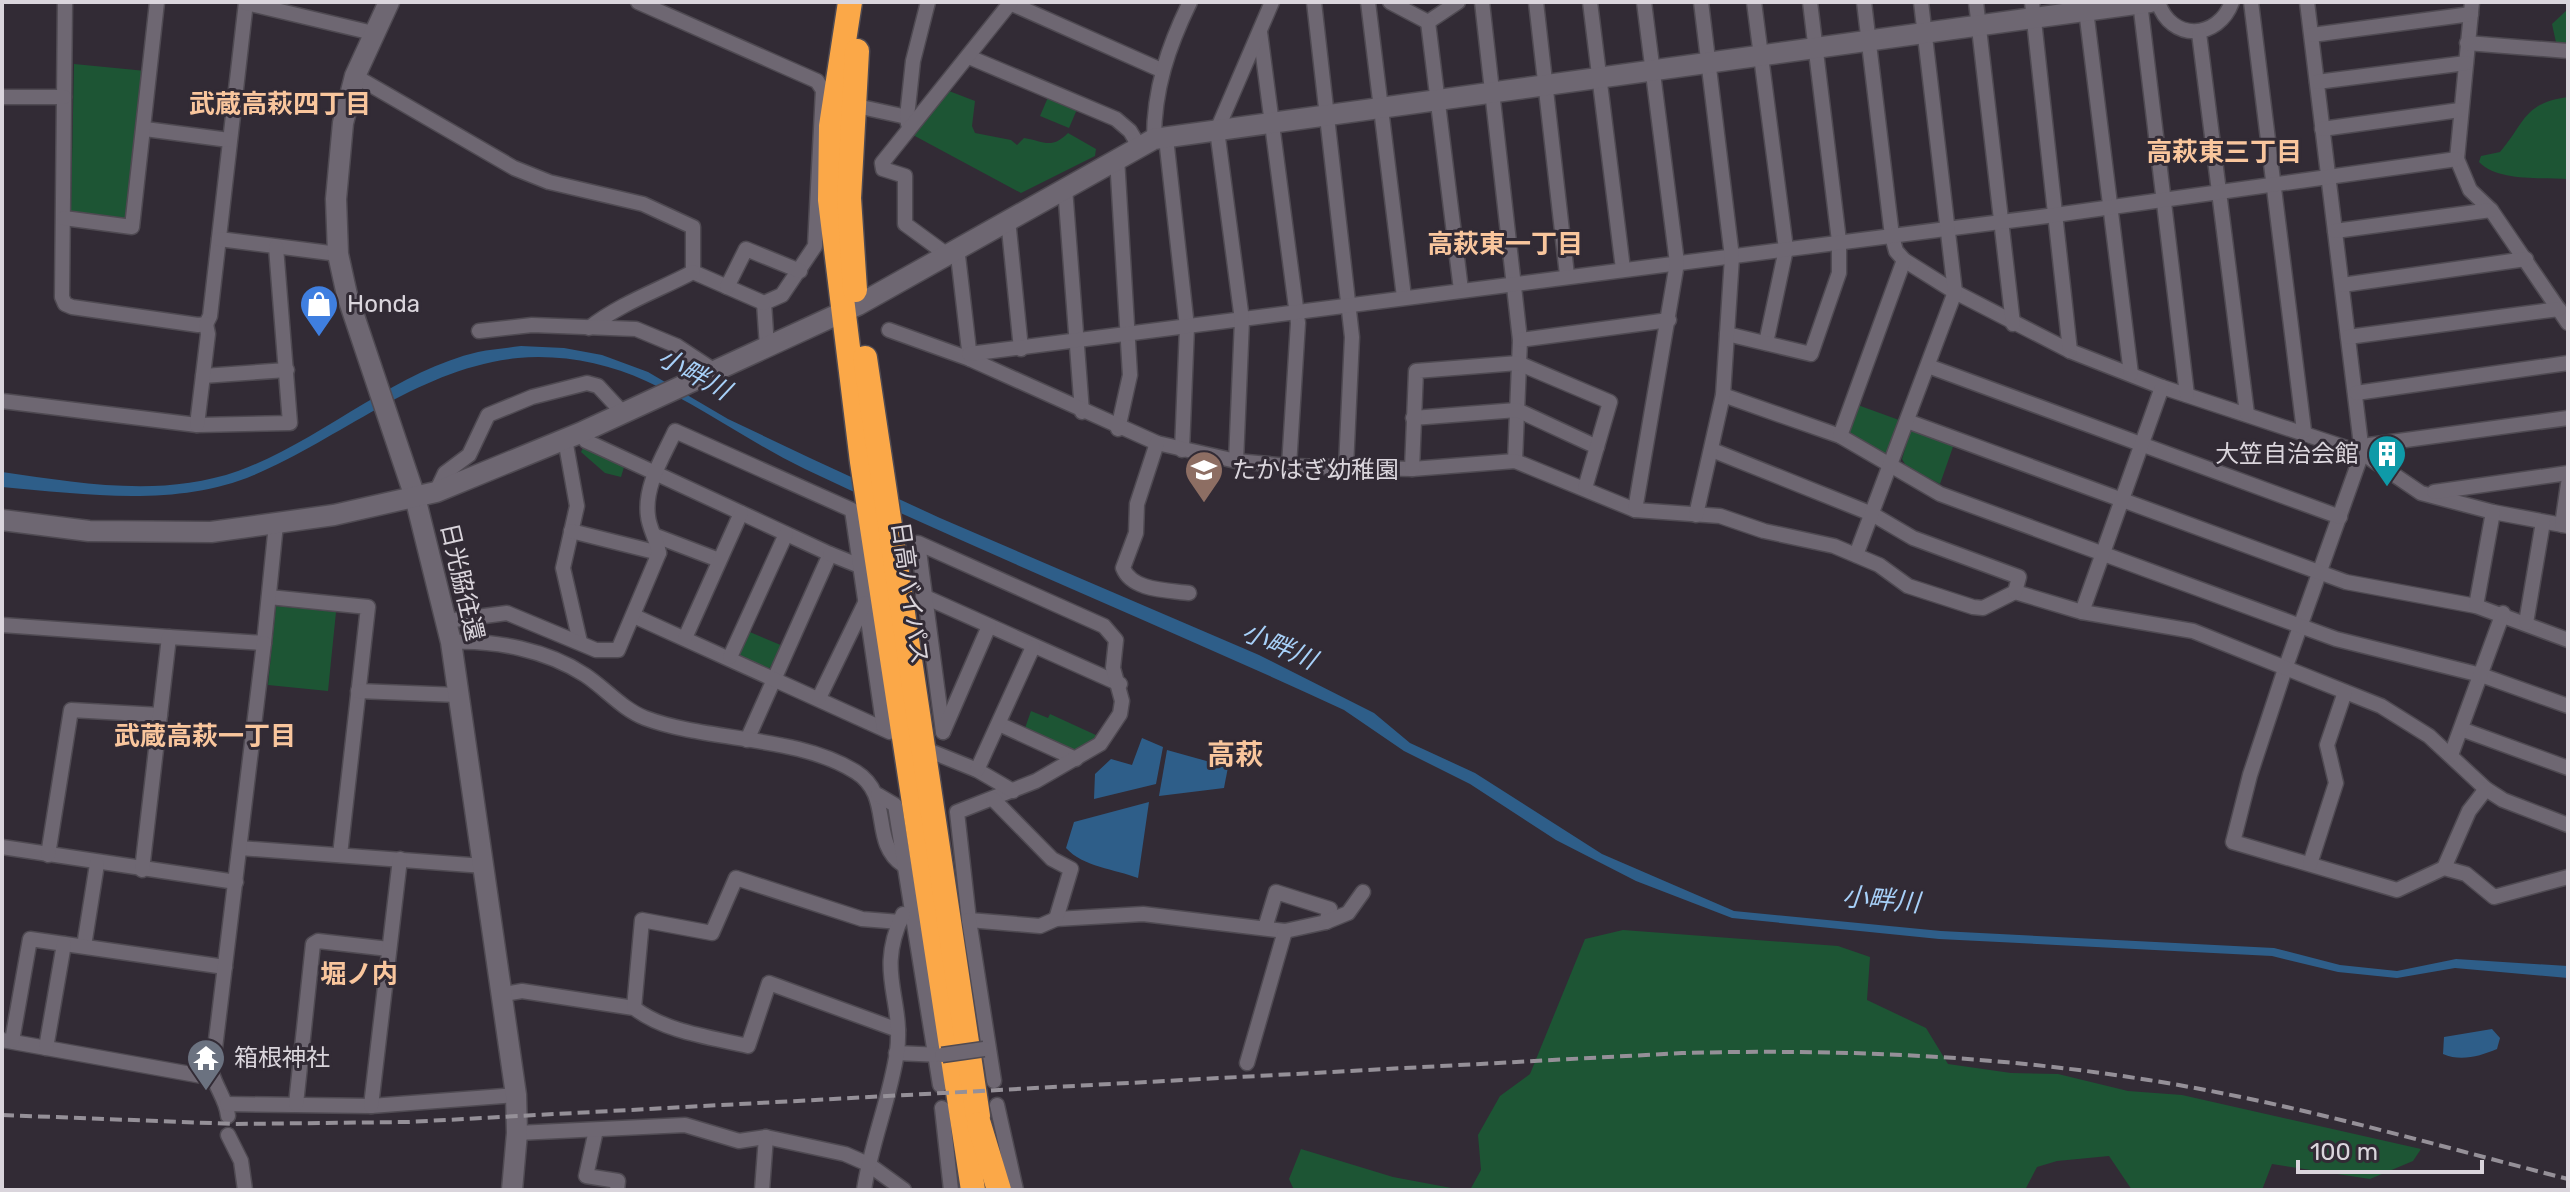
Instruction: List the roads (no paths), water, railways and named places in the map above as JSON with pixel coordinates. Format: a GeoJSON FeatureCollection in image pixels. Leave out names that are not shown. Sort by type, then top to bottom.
{"type":"FeatureCollection","features":[{"type":"Feature","properties":{"kind":"highway","name":"日高バイパス"},"geometry":{"type":"LineString","coordinates":[[850,2],[831,126],[830,200],[850,308],[881,517],[904,739],[973,1190]]}},
{"type":"Feature","properties":{"kind":"highway","name":"日高バイパス"},"geometry":{"type":"LineString","coordinates":[[850,308],[852,105],[866,2]]}},
{"type":"Feature","properties":{"kind":"highway","name":"日高バイパス"},"geometry":{"type":"LineString","coordinates":[[961,1116],[989,1190]]}},
{"type":"Feature","properties":{"kind":"highway"},"geometry":{"type":"LineString","coordinates":[[961,1116],[965,1190]]}},
{"type":"Feature","properties":{"kind":"highway"},"geometry":{"type":"LineString","coordinates":[[961,1116],[999,1190]]}},
{"type":"Feature","properties":{"kind":"street"},"geometry":{"type":"LineString","coordinates":[[65,2],[62,297],[65,304],[206,324]]}},
{"type":"Feature","properties":{"kind":"street"},"geometry":{"type":"LineString","coordinates":[[64,218],[132,227],[157,2]]}},
{"type":"Feature","properties":{"kind":"street"},"geometry":{"type":"LineString","coordinates":[[197,425],[206,324],[210,316],[246,2],[373,33]]}},
{"type":"Feature","properties":{"kind":"street","name":"日光脇往還"},"geometry":{"type":"LineString","coordinates":[[389,2],[355,76],[338,156],[338,254],[347,295],[415,497],[451,642],[504,994],[516,1095],[517,1133],[512,1190]]}},
{"type":"Feature","properties":{"kind":"street"},"geometry":{"type":"LineString","coordinates":[[638,2],[817,81],[823,90],[817,236],[800,271],[782,295],[764,303],[693,272]]}},
{"type":"Feature","properties":{"kind":"street"},"geometry":{"type":"LineString","coordinates":[[908,124],[913,61],[928,2]]}},
{"type":"Feature","properties":{"kind":"street"},"geometry":{"type":"LineString","coordinates":[[1182,450],[1187,327],[1153,141],[1154,103],[1162,83],[1161,70],[1190,2]]}},
{"type":"Feature","properties":{"kind":"street"},"geometry":{"type":"LineString","coordinates":[[1236,461],[1242,320],[1217,130],[1272,2]]}},
{"type":"Feature","properties":{"kind":"street"},"geometry":{"type":"LineString","coordinates":[[1314,2],[1350,306],[1352,337],[1346,467]]}},
{"type":"Feature","properties":{"kind":"street"},"geometry":{"type":"LineString","coordinates":[[1368,2],[1404,297]]}},
{"type":"Feature","properties":{"kind":"street"},"geometry":{"type":"LineString","coordinates":[[1390,2],[1428,22]]}},
{"type":"Feature","properties":{"kind":"street"},"geometry":{"type":"LineString","coordinates":[[1428,22],[1458,2]]}},
{"type":"Feature","properties":{"kind":"street"},"geometry":{"type":"LineString","coordinates":[[1482,2],[1520,340],[1515,461]]}},
{"type":"Feature","properties":{"kind":"street"},"geometry":{"type":"LineString","coordinates":[[1536,2],[1567,275]]}},
{"type":"Feature","properties":{"kind":"street"},"geometry":{"type":"LineString","coordinates":[[1590,2],[1623,269]]}},
{"type":"Feature","properties":{"kind":"street"},"geometry":{"type":"LineString","coordinates":[[1635,510],[1677,263],[1644,2]]}},
{"type":"Feature","properties":{"kind":"street"},"geometry":{"type":"LineString","coordinates":[[1696,515],[1723,395],[1732,257],[1701,2]]}},
{"type":"Feature","properties":{"kind":"street"},"geometry":{"type":"LineString","coordinates":[[1754,2],[1786,249],[1766,343]]}},
{"type":"Feature","properties":{"kind":"street"},"geometry":{"type":"LineString","coordinates":[[1727,334],[1811,354],[1839,273],[1839,241],[1810,2]]}},
{"type":"Feature","properties":{"kind":"street"},"geometry":{"type":"LineString","coordinates":[[1864,2],[1892,236],[1896,251],[1904,260],[2013,324],[2070,351],[2162,387],[2304,431],[2362,453],[2421,493],[2568,473]]}},
{"type":"Feature","properties":{"kind":"street"},"geometry":{"type":"LineString","coordinates":[[1856,555],[1955,292],[1921,2]]}},
{"type":"Feature","properties":{"kind":"street"},"geometry":{"type":"LineString","coordinates":[[1976,2],[2013,324]]}},
{"type":"Feature","properties":{"kind":"street"},"geometry":{"type":"LineString","coordinates":[[2,520],[89,531],[211,532],[276,524],[436,492],[572,436],[850,308],[1117,158],[1153,141],[1979,25],[2033,10],[2147,2],[2177,28],[2199,33],[2221,23],[2232,2]]}},
{"type":"Feature","properties":{"kind":"street"},"geometry":{"type":"LineString","coordinates":[[2147,2],[2161,199],[2187,395]]}},
{"type":"Feature","properties":{"kind":"street"},"geometry":{"type":"LineString","coordinates":[[2251,2],[2304,431]]}},
{"type":"Feature","properties":{"kind":"street"},"geometry":{"type":"LineString","coordinates":[[2307,2],[2362,453]]}},
{"type":"Feature","properties":{"kind":"street"},"geometry":{"type":"LineString","coordinates":[[951,250],[905,224],[905,176],[883,169],[882,163],[908,124],[969,57],[1010,3],[1161,70]]}},
{"type":"Feature","properties":{"kind":"street"},"geometry":{"type":"LineString","coordinates":[[2086,6],[2108,207],[2131,374]]}},
{"type":"Feature","properties":{"kind":"street"},"geometry":{"type":"LineString","coordinates":[[2312,35],[2471,8],[2457,159],[2470,190],[2491,210],[2568,323]]}},
{"type":"Feature","properties":{"kind":"street"},"geometry":{"type":"LineString","coordinates":[[2033,10],[2070,351]]}},
{"type":"Feature","properties":{"kind":"street"},"geometry":{"type":"LineString","coordinates":[[1428,22],[1461,290]]}},
{"type":"Feature","properties":{"kind":"street"},"geometry":{"type":"LineString","coordinates":[[1260,32],[1297,313],[1289,466]]}},
{"type":"Feature","properties":{"kind":"street"},"geometry":{"type":"LineString","coordinates":[[2199,33],[2247,414]]}},
{"type":"Feature","properties":{"kind":"street"},"geometry":{"type":"LineString","coordinates":[[2467,43],[2568,51]]}},
{"type":"Feature","properties":{"kind":"street"},"geometry":{"type":"LineString","coordinates":[[969,57],[1116,119],[1130,131],[1153,141]]}},
{"type":"Feature","properties":{"kind":"street"},"geometry":{"type":"LineString","coordinates":[[2317,82],[2466,63]]}},
{"type":"Feature","properties":{"kind":"street"},"geometry":{"type":"LineString","coordinates":[[355,76],[514,168],[549,182],[643,204],[693,227],[693,272]]}},
{"type":"Feature","properties":{"kind":"street"},"geometry":{"type":"LineString","coordinates":[[2,97],[64,97]]}},
{"type":"Feature","properties":{"kind":"street"},"geometry":{"type":"LineString","coordinates":[[852,105],[908,124]]}},
{"type":"Feature","properties":{"kind":"street"},"geometry":{"type":"LineString","coordinates":[[2322,129],[2460,110]]}},
{"type":"Feature","properties":{"kind":"street"},"geometry":{"type":"LineString","coordinates":[[145,129],[229,140]]}},
{"type":"Feature","properties":{"kind":"street"},"geometry":{"type":"LineString","coordinates":[[1117,158],[1130,335],[1130,375],[1118,429]]}},
{"type":"Feature","properties":{"kind":"street"},"geometry":{"type":"LineString","coordinates":[[969,357],[1567,275],[2055,215],[2457,159]]}},
{"type":"Feature","properties":{"kind":"street"},"geometry":{"type":"LineString","coordinates":[[1065,188],[1082,412]]}},
{"type":"Feature","properties":{"kind":"street"},"geometry":{"type":"LineString","coordinates":[[2335,231],[2491,210]]}},
{"type":"Feature","properties":{"kind":"street"},"geometry":{"type":"LineString","coordinates":[[1008,219],[1021,349]]}},
{"type":"Feature","properties":{"kind":"street"},"geometry":{"type":"LineString","coordinates":[[219,239],[338,254]]}},
{"type":"Feature","properties":{"kind":"street"},"geometry":{"type":"LineString","coordinates":[[2,401],[197,425],[290,423],[276,247]]}},
{"type":"Feature","properties":{"kind":"street"},"geometry":{"type":"LineString","coordinates":[[727,287],[746,249],[800,271]]}},
{"type":"Feature","properties":{"kind":"street"},"geometry":{"type":"LineString","coordinates":[[951,250],[969,357]]}},
{"type":"Feature","properties":{"kind":"street"},"geometry":{"type":"LineString","coordinates":[[2342,285],[2526,259]]}},
{"type":"Feature","properties":{"kind":"street"},"geometry":{"type":"LineString","coordinates":[[1840,436],[1904,260]]}},
{"type":"Feature","properties":{"kind":"street"},"geometry":{"type":"LineString","coordinates":[[589,328],[626,301],[654,292],[693,272]]}},
{"type":"Feature","properties":{"kind":"street"},"geometry":{"type":"LineString","coordinates":[[764,303],[767,347]]}},
{"type":"Feature","properties":{"kind":"street"},"geometry":{"type":"LineString","coordinates":[[2348,337],[2559,309]]}},
{"type":"Feature","properties":{"kind":"street"},"geometry":{"type":"LineString","coordinates":[[1520,340],[1669,320]]}},
{"type":"Feature","properties":{"kind":"street"},"geometry":{"type":"LineString","coordinates":[[479,331],[532,325],[636,329],[677,346],[706,374]]}},
{"type":"Feature","properties":{"kind":"street"},"geometry":{"type":"LineString","coordinates":[[889,330],[969,357],[1118,429],[1182,450],[1236,461],[1289,466],[1412,469],[1515,461],[1635,510],[1720,516],[1856,555],[1879,565],[1908,586],[1973,607],[1983,608],[2015,592],[2082,612],[2193,631],[2408,720],[2486,789],[2503,800],[2568,825]]}},
{"type":"Feature","properties":{"kind":"street"},"geometry":{"type":"LineString","coordinates":[[1412,469],[1416,371],[1518,363],[1610,402],[1585,488]]}},
{"type":"Feature","properties":{"kind":"street"},"geometry":{"type":"LineString","coordinates":[[2356,393],[2568,363]]}},
{"type":"Feature","properties":{"kind":"street"},"geometry":{"type":"LineString","coordinates":[[1928,366],[2340,517]]}},
{"type":"Feature","properties":{"kind":"street"},"geometry":{"type":"LineString","coordinates":[[203,376],[287,370]]}},
{"type":"Feature","properties":{"kind":"street"},"geometry":{"type":"LineString","coordinates":[[436,492],[445,473],[469,455],[488,415],[509,405],[587,383],[598,386],[623,413]]}},
{"type":"Feature","properties":{"kind":"street"},"geometry":{"type":"LineString","coordinates":[[2082,612],[2145,445],[2162,387]]}},
{"type":"Feature","properties":{"kind":"street"},"geometry":{"type":"LineString","coordinates":[[1723,395],[1840,436],[1940,494],[2300,626],[2481,675],[2568,706]]}},
{"type":"Feature","properties":{"kind":"street"},"geometry":{"type":"LineString","coordinates":[[1413,418],[1517,410],[1597,447]]}},
{"type":"Feature","properties":{"kind":"street"},"geometry":{"type":"LineString","coordinates":[[2568,418],[2369,445],[2362,453],[2285,669],[2250,775],[2233,842],[2397,890],[2444,868],[2466,874],[2494,897],[2568,877]]}},
{"type":"Feature","properties":{"kind":"street"},"geometry":{"type":"LineString","coordinates":[[1907,421],[2123,503],[2346,582],[2503,613],[2568,640]]}},
{"type":"Feature","properties":{"kind":"street"},"geometry":{"type":"LineString","coordinates":[[446,621],[507,613],[596,650],[618,650],[659,553],[656,536],[648,520],[647,503],[655,474],[675,431],[852,510],[865,603],[904,739]]}},
{"type":"Feature","properties":{"kind":"street"},"geometry":{"type":"LineString","coordinates":[[572,436],[860,566]]}},
{"type":"Feature","properties":{"kind":"street"},"geometry":{"type":"LineString","coordinates":[[572,436],[577,519],[571,531],[563,568],[580,642]]}},
{"type":"Feature","properties":{"kind":"street"},"geometry":{"type":"LineString","coordinates":[[1157,443],[1137,504],[1136,533],[1123,568],[1129,578],[1145,587],[1189,593]]}},
{"type":"Feature","properties":{"kind":"street"},"geometry":{"type":"LineString","coordinates":[[1712,450],[1872,514],[1913,538],[2019,577],[2015,592]]}},
{"type":"Feature","properties":{"kind":"street"},"geometry":{"type":"LineString","coordinates":[[2428,493],[2493,512],[2565,525],[2568,484]]}},
{"type":"Feature","properties":{"kind":"street"},"geometry":{"type":"LineString","coordinates":[[2476,606],[2493,512]]}},
{"type":"Feature","properties":{"kind":"street"},"geometry":{"type":"LineString","coordinates":[[685,638],[741,513]]}},
{"type":"Feature","properties":{"kind":"street"},"geometry":{"type":"LineString","coordinates":[[2526,623],[2543,522]]}},
{"type":"Feature","properties":{"kind":"street"},"geometry":{"type":"LineString","coordinates":[[276,524],[212,1073],[218,1092],[228,1110],[296,1104],[371,1106],[516,1095]]}},
{"type":"Feature","properties":{"kind":"street"},"geometry":{"type":"LineString","coordinates":[[571,531],[659,553]]}},
{"type":"Feature","properties":{"kind":"street"},"geometry":{"type":"LineString","coordinates":[[730,657],[786,534]]}},
{"type":"Feature","properties":{"kind":"street"},"geometry":{"type":"LineString","coordinates":[[656,536],[719,560]]}},
{"type":"Feature","properties":{"kind":"street"},"geometry":{"type":"LineString","coordinates":[[989,626],[943,732],[918,543],[1104,626],[1116,640],[1113,668],[1120,684],[1120,714],[1100,744],[1013,791],[957,812],[969,920],[994,1081]]}},
{"type":"Feature","properties":{"kind":"street"},"geometry":{"type":"LineString","coordinates":[[747,740],[830,554]]}},
{"type":"Feature","properties":{"kind":"street"},"geometry":{"type":"LineString","coordinates":[[923,596],[1120,684]]}},
{"type":"Feature","properties":{"kind":"street"},"geometry":{"type":"LineString","coordinates":[[269,597],[368,607],[340,855]]}},
{"type":"Feature","properties":{"kind":"street"},"geometry":{"type":"LineString","coordinates":[[819,698],[865,603]]}},
{"type":"Feature","properties":{"kind":"street"},"geometry":{"type":"LineString","coordinates":[[2451,755],[2503,613]]}},
{"type":"Feature","properties":{"kind":"street"},"geometry":{"type":"LineString","coordinates":[[634,616],[977,770],[1013,791]]}},
{"type":"Feature","properties":{"kind":"street"},"geometry":{"type":"LineString","coordinates":[[2,625],[264,643]]}},
{"type":"Feature","properties":{"kind":"street"},"geometry":{"type":"LineString","coordinates":[[142,870],[169,637]]}},
{"type":"Feature","properties":{"kind":"street"},"geometry":{"type":"LineString","coordinates":[[451,642],[487,640],[509,645],[583,674],[645,718],[828,759],[858,773],[878,795],[895,805],[909,903],[939,1056],[940,1085]]}},
{"type":"Feature","properties":{"kind":"street"},"geometry":{"type":"LineString","coordinates":[[977,770],[1033,647]]}},
{"type":"Feature","properties":{"kind":"street"},"geometry":{"type":"LineString","coordinates":[[583,674],[596,650]]}},
{"type":"Feature","properties":{"kind":"street"},"geometry":{"type":"LineString","coordinates":[[358,691],[458,695]]}},
{"type":"Feature","properties":{"kind":"street"},"geometry":{"type":"LineString","coordinates":[[2310,864],[2336,783],[2327,745],[2345,692]]}},
{"type":"Feature","properties":{"kind":"street"},"geometry":{"type":"LineString","coordinates":[[48,855],[71,710],[160,715]]}},
{"type":"Feature","properties":{"kind":"street"},"geometry":{"type":"LineString","coordinates":[[999,724],[1076,759]]}},
{"type":"Feature","properties":{"kind":"street"},"geometry":{"type":"LineString","coordinates":[[2461,729],[2568,768]]}},
{"type":"Feature","properties":{"kind":"street"},"geometry":{"type":"LineString","coordinates":[[2444,868],[2469,811],[2486,789]]}},
{"type":"Feature","properties":{"kind":"street"},"geometry":{"type":"LineString","coordinates":[[993,799],[1052,859],[1071,869],[1056,919]]}},
{"type":"Feature","properties":{"kind":"street"},"geometry":{"type":"LineString","coordinates":[[2,847],[97,864],[236,882]]}},
{"type":"Feature","properties":{"kind":"street"},"geometry":{"type":"LineString","coordinates":[[240,848],[484,866]]}},
{"type":"Feature","properties":{"kind":"street"},"geometry":{"type":"LineString","coordinates":[[371,1106],[400,859]]}},
{"type":"Feature","properties":{"kind":"street"},"geometry":{"type":"LineString","coordinates":[[84,946],[97,864]]}},
{"type":"Feature","properties":{"kind":"street"},"geometry":{"type":"LineString","coordinates":[[634,1008],[642,920],[712,933],[736,878],[862,919],[900,922]]}},
{"type":"Feature","properties":{"kind":"street"},"geometry":{"type":"LineString","coordinates":[[1265,928],[1276,892],[1330,909],[1326,922]]}},
{"type":"Feature","properties":{"kind":"street"},"geometry":{"type":"LineString","coordinates":[[969,920],[1040,926],[1056,919],[1143,914],[1285,931],[1326,922],[1348,913],[1363,892]]}},
{"type":"Feature","properties":{"kind":"street"},"geometry":{"type":"LineString","coordinates":[[864,1190],[896,1053],[898,1030],[888,975],[900,922],[909,903]]}},
{"type":"Feature","properties":{"kind":"street"},"geometry":{"type":"LineString","coordinates":[[1247,1063],[1285,931]]}},
{"type":"Feature","properties":{"kind":"street"},"geometry":{"type":"LineString","coordinates":[[212,1073],[202,1076],[7,1040],[10,1008],[28,941],[225,967]]}},
{"type":"Feature","properties":{"kind":"street"},"geometry":{"type":"LineString","coordinates":[[296,1104],[313,944],[318,941],[389,949]]}},
{"type":"Feature","properties":{"kind":"street"},"geometry":{"type":"LineString","coordinates":[[46,1048],[64,944]]}},
{"type":"Feature","properties":{"kind":"street"},"geometry":{"type":"LineString","coordinates":[[504,994],[522,991],[634,1008],[648,1018],[687,1032],[748,1046],[769,983],[898,1030]]}},
{"type":"Feature","properties":{"kind":"street"},"geometry":{"type":"LineString","coordinates":[[896,1053],[939,1056],[987,1048]]}},
{"type":"Feature","properties":{"kind":"street"},"geometry":{"type":"LineString","coordinates":[[997,1105],[1016,1190]]}},
{"type":"Feature","properties":{"kind":"street"},"geometry":{"type":"LineString","coordinates":[[951,1190],[961,1116]]}},
{"type":"Feature","properties":{"kind":"street"},"geometry":{"type":"LineString","coordinates":[[517,1133],[685,1125],[739,1141],[766,1137],[845,1154],[868,1164],[904,1190]]}},
{"type":"Feature","properties":{"kind":"street"},"geometry":{"type":"LineString","coordinates":[[596,1130],[586,1176],[618,1181],[617,1190]]}},
{"type":"Feature","properties":{"kind":"street"},"geometry":{"type":"LineString","coordinates":[[228,1135],[241,1161],[245,1190]]}},
{"type":"Feature","properties":{"kind":"street"},"geometry":{"type":"LineString","coordinates":[[762,1190],[766,1137]]}},
{"type":"Feature","properties":{"kind":"water"},"geometry":{"type":"Polygon","coordinates":[[[521,346],[564,348],[602,355],[648,372],[728,419],[810,458],[940,518],[1259,655],[1374,713],[1410,743],[1475,773],[1602,854],[1734,911],[1941,931],[2274,948],[2340,965],[2397,971],[2456,959],[2568,966],[2568,978],[2455,968],[2397,978],[2338,972],[2272,956],[1939,939],[1732,918],[1636,881],[1556,840],[1470,784],[1404,751],[1344,710],[805,469],[646,381],[584,361],[551,357],[518,358],[482,364],[448,375],[414,389],[254,475],[193,492],[130,496],[2,487],[2,472],[120,486],[180,484],[209,479],[268,458],[387,390],[447,361],[478,352],[521,346]]]}},
{"type":"Feature","properties":{"kind":"water"},"geometry":{"type":"Polygon","coordinates":[[[1142,738],[1163,747],[1156,784],[1094,799],[1095,774],[1111,759],[1132,765],[1142,738]]]}},
{"type":"Feature","properties":{"kind":"water"},"geometry":{"type":"Polygon","coordinates":[[[1167,750],[1228,767],[1224,788],[1159,796],[1167,750]]]}},
{"type":"Feature","properties":{"kind":"water"},"geometry":{"type":"Polygon","coordinates":[[[1149,802],[1138,878],[1090,863],[1066,848],[1074,822],[1149,802]]]}},
{"type":"Feature","properties":{"kind":"water"},"geometry":{"type":"Polygon","coordinates":[[[2492,1029],[2500,1038],[2497,1049],[2464,1058],[2443,1054],[2444,1037],[2492,1029]]]}},
{"type":"Feature","properties":{"kind":"railway"},"geometry":{"type":"LineString","coordinates":[[2,1115],[235,1124],[408,1122],[1682,1053],[1855,1053],[2028,1064],[2196,1088],[2356,1124],[2568,1179]]}},
{"type":"Feature","properties":{"kind":"place","name":"Honda"},"geometry":{"type":"Point","coordinates":[319,338]}},
{"type":"Feature","properties":{"kind":"place","name":"大笠自治会館"},"geometry":{"type":"Point","coordinates":[2387,488]}},
{"type":"Feature","properties":{"kind":"place","name":"たかはぎ幼稚園"},"geometry":{"type":"Point","coordinates":[1204,504]}},
{"type":"Feature","properties":{"kind":"place","name":"箱根神社"},"geometry":{"type":"Point","coordinates":[206,1092]}},
{"type":"Feature","properties":{"kind":"district","name":"武蔵高萩四丁目"},"geometry":{"type":"Point","coordinates":[280,104]}},
{"type":"Feature","properties":{"kind":"district","name":"高萩東三丁目"},"geometry":{"type":"Point","coordinates":[2224,152]}},
{"type":"Feature","properties":{"kind":"district","name":"高萩東一丁目"},"geometry":{"type":"Point","coordinates":[1505,244]}},
{"type":"Feature","properties":{"kind":"district","name":"武蔵高萩一丁目"},"geometry":{"type":"Point","coordinates":[205,736]}},
{"type":"Feature","properties":{"kind":"district","name":"高萩"},"geometry":{"type":"Point","coordinates":[1235,754]}},
{"type":"Feature","properties":{"kind":"district","name":"堀ノ内"},"geometry":{"type":"Point","coordinates":[359,974]}},
{"type":"Feature","properties":{"kind":"water label","name":"小畔川"},"geometry":{"type":"Point","coordinates":[694,374]}},
{"type":"Feature","properties":{"kind":"water label","name":"小畔川"},"geometry":{"type":"Point","coordinates":[1279,646]}},
{"type":"Feature","properties":{"kind":"water label","name":"小畔川"},"geometry":{"type":"Point","coordinates":[1881,900]}}]}
